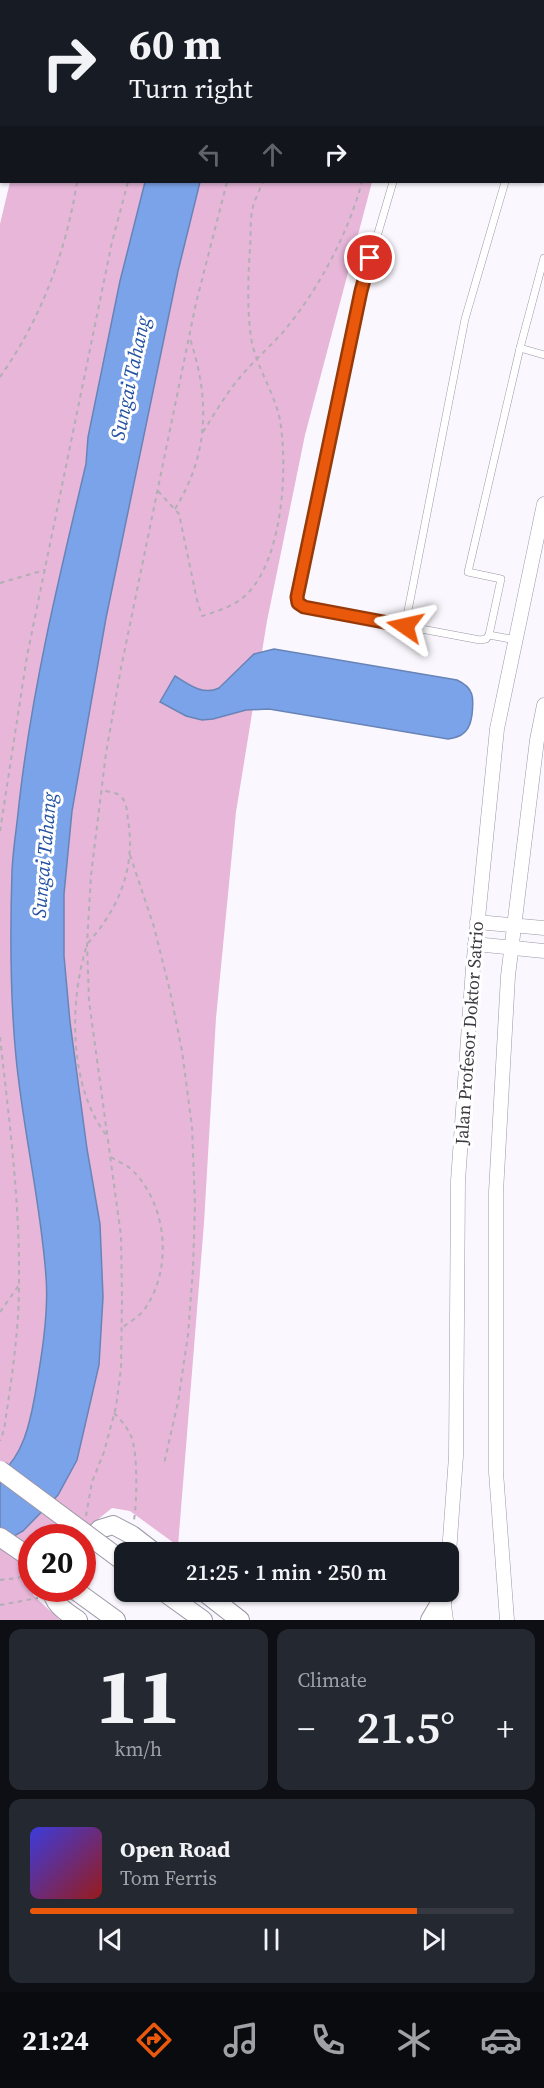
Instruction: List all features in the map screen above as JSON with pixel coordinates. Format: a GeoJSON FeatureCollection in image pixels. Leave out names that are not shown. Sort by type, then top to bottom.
{"type":"FeatureCollection","features":[{"type":"Feature","properties":{"kind":"street","name":"Jalan Profesor Doktor Satrio"},"geometry":{"type":"LineString","coordinates":[[450,1542],[456,1455],[458,1181],[475,944],[497,729],[544,504]]}},
{"type":"Feature","properties":{"kind":"street","name":"Jalan Profesor Doktor Satrio"},"geometry":{"type":"LineString","coordinates":[[507,1620],[496,1472],[496,1192],[508,976],[537,740],[544,705]]}},
{"type":"Feature","properties":{"kind":"street"},"geometry":{"type":"LineString","coordinates":[[477,922],[544,928]]}},
{"type":"Feature","properties":{"kind":"street"},"geometry":{"type":"LineString","coordinates":[[475,944],[544,951]]}},
{"type":"Feature","properties":{"kind":"street"},"geometry":{"type":"LineString","coordinates":[[0,1470],[114,1555]]}},
{"type":"Feature","properties":{"kind":"street"},"geometry":{"type":"LineString","coordinates":[[96,1533],[100,1529],[113,1526],[141,1542]]}},
{"type":"Feature","properties":{"kind":"street"},"geometry":{"type":"LineString","coordinates":[[0,1537],[18,1549]]}},
{"type":"Feature","properties":{"kind":"street"},"geometry":{"type":"LineString","coordinates":[[502,1620],[507,1600]]}},
{"type":"Feature","properties":{"kind":"street"},"geometry":{"type":"LineString","coordinates":[[58,1602],[61,1608],[78,1620]]}},
{"type":"Feature","properties":{"kind":"street"},"geometry":{"type":"LineString","coordinates":[[91,1602],[116,1620]]}},
{"type":"Feature","properties":{"kind":"street"},"geometry":{"type":"LineString","coordinates":[[178,1602],[202,1620]]}},
{"type":"Feature","properties":{"kind":"street"},"geometry":{"type":"LineString","coordinates":[[217,1602],[240,1620]]}},
{"type":"Feature","properties":{"kind":"street"},"geometry":{"type":"LineString","coordinates":[[430,1620],[440,1602]]}},
{"type":"Feature","properties":{"kind":"street"},"geometry":{"type":"LineString","coordinates":[[439,1620],[443,1602]]}},
{"type":"Feature","properties":{"kind":"street"},"geometry":{"type":"LineString","coordinates":[[445,1602],[446,1620]]}},
{"type":"Feature","properties":{"kind":"lane"},"geometry":{"type":"LineString","coordinates":[[393,183],[361,291],[297,597],[298,603],[304,607],[480,640],[486,639],[489,635],[501,579],[468,572],[520,348],[544,258]]}},
{"type":"Feature","properties":{"kind":"lane"},"geometry":{"type":"LineString","coordinates":[[405,626],[465,319],[505,183]]}},
{"type":"Feature","properties":{"kind":"lane"},"geometry":{"type":"LineString","coordinates":[[520,348],[544,355]]}},
{"type":"Feature","properties":{"kind":"lane"},"geometry":{"type":"LineString","coordinates":[[489,635],[516,640]]}},
{"type":"Feature","properties":{"kind":"path"},"geometry":{"type":"LineString","coordinates":[[0,377],[30,329],[46,295],[70,219],[77,183]]}},
{"type":"Feature","properties":{"kind":"path"},"geometry":{"type":"LineString","coordinates":[[0,831],[27,656],[112,242],[128,183]]}},
{"type":"Feature","properties":{"kind":"path"},"geometry":{"type":"LineString","coordinates":[[86,1516],[92,1482],[104,1452],[114,1413],[121,1368],[122,1328],[121,1236],[89,1001],[87,944],[91,875],[121,668],[196,303],[227,183]]}},
{"type":"Feature","properties":{"kind":"path"},"geometry":{"type":"LineString","coordinates":[[158,491],[178,514],[202,616],[228,607],[247,594],[259,578],[269,556],[282,499],[283,460],[279,420],[271,388],[257,360],[252,341],[248,291],[252,213],[263,183]]}},
{"type":"Feature","properties":{"kind":"path"},"geometry":{"type":"LineString","coordinates":[[203,432],[242,375],[292,321],[329,264],[349,224],[362,183]]}},
{"type":"Feature","properties":{"kind":"path"},"geometry":{"type":"LineString","coordinates":[[175,510],[187,490],[203,432],[203,394],[199,368],[190,339]]}},
{"type":"Feature","properties":{"kind":"path"},"geometry":{"type":"LineString","coordinates":[[0,583],[45,570]]}},
{"type":"Feature","properties":{"kind":"path"},"geometry":{"type":"LineString","coordinates":[[102,790],[119,794],[125,801],[130,829],[130,855],[126,879],[115,906],[103,927],[87,944],[82,959],[75,1027],[82,1081],[97,1124],[108,1138]]}},
{"type":"Feature","properties":{"kind":"path"},"geometry":{"type":"LineString","coordinates":[[130,855],[154,927],[170,991],[182,1051],[192,1127],[195,1204],[192,1291],[178,1402],[164,1464]]}},
{"type":"Feature","properties":{"kind":"path"},"geometry":{"type":"LineString","coordinates":[[0,1037],[15,1174],[19,1284],[16,1348],[4,1430],[0,1441]]}},
{"type":"Feature","properties":{"kind":"path"},"geometry":{"type":"LineString","coordinates":[[111,1156],[130,1168],[142,1183],[160,1220],[163,1242],[162,1268],[154,1293],[145,1310],[122,1328]]}},
{"type":"Feature","properties":{"kind":"path"},"geometry":{"type":"LineString","coordinates":[[0,1312],[19,1284]]}},
{"type":"Feature","properties":{"kind":"path"},"geometry":{"type":"LineString","coordinates":[[114,1413],[125,1425],[132,1438],[135,1454],[135,1514],[132,1535]]}},
{"type":"Feature","properties":{"kind":"path"},"geometry":{"type":"LineString","coordinates":[[0,1580],[18,1578]]}},
{"type":"Feature","properties":{"kind":"path"},"geometry":{"type":"LineString","coordinates":[[0,1605],[18,1600]]}},
{"type":"Feature","properties":{"kind":"shaded area"},"geometry":{"type":"Polygon","coordinates":[[[10,183],[372,183],[305,435],[267,621],[236,812],[216,1018],[204,1223],[178,1542],[173,1542],[130,1511],[112,1508],[92,1524],[18,1524],[18,1602],[41,1602],[60,1620],[0,1620],[0,224],[10,183]]]}},
{"type":"Feature","properties":{"kind":"water","name":"Sungai Tahang"},"geometry":{"type":"Polygon","coordinates":[[[145,183],[200,183],[178,271],[106,618],[72,811],[64,894],[64,956],[70,1022],[87,1149],[100,1224],[103,1297],[99,1365],[77,1460],[58,1495],[30,1524],[18,1524],[18,1534],[0,1544],[0,1474],[14,1458],[28,1428],[40,1367],[46,1306],[44,1249],[19,1085],[14,1034],[11,941],[14,845],[31,718],[56,591],[86,464],[88,437],[120,281],[145,183]]]}},
{"type":"Feature","properties":{"kind":"water"},"geometry":{"type":"Polygon","coordinates":[[[274,649],[457,680],[467,686],[472,694],[473,709],[470,724],[463,734],[448,739],[269,709],[246,710],[202,720],[186,716],[160,702],[175,676],[201,690],[213,690],[219,688],[254,654],[274,649]]]}},
{"type":"Feature","properties":{"kind":"route"},"geometry":{"type":"LineString","coordinates":[[370,258],[361,291],[297,597],[298,603],[304,607],[405,626]]}}]}
